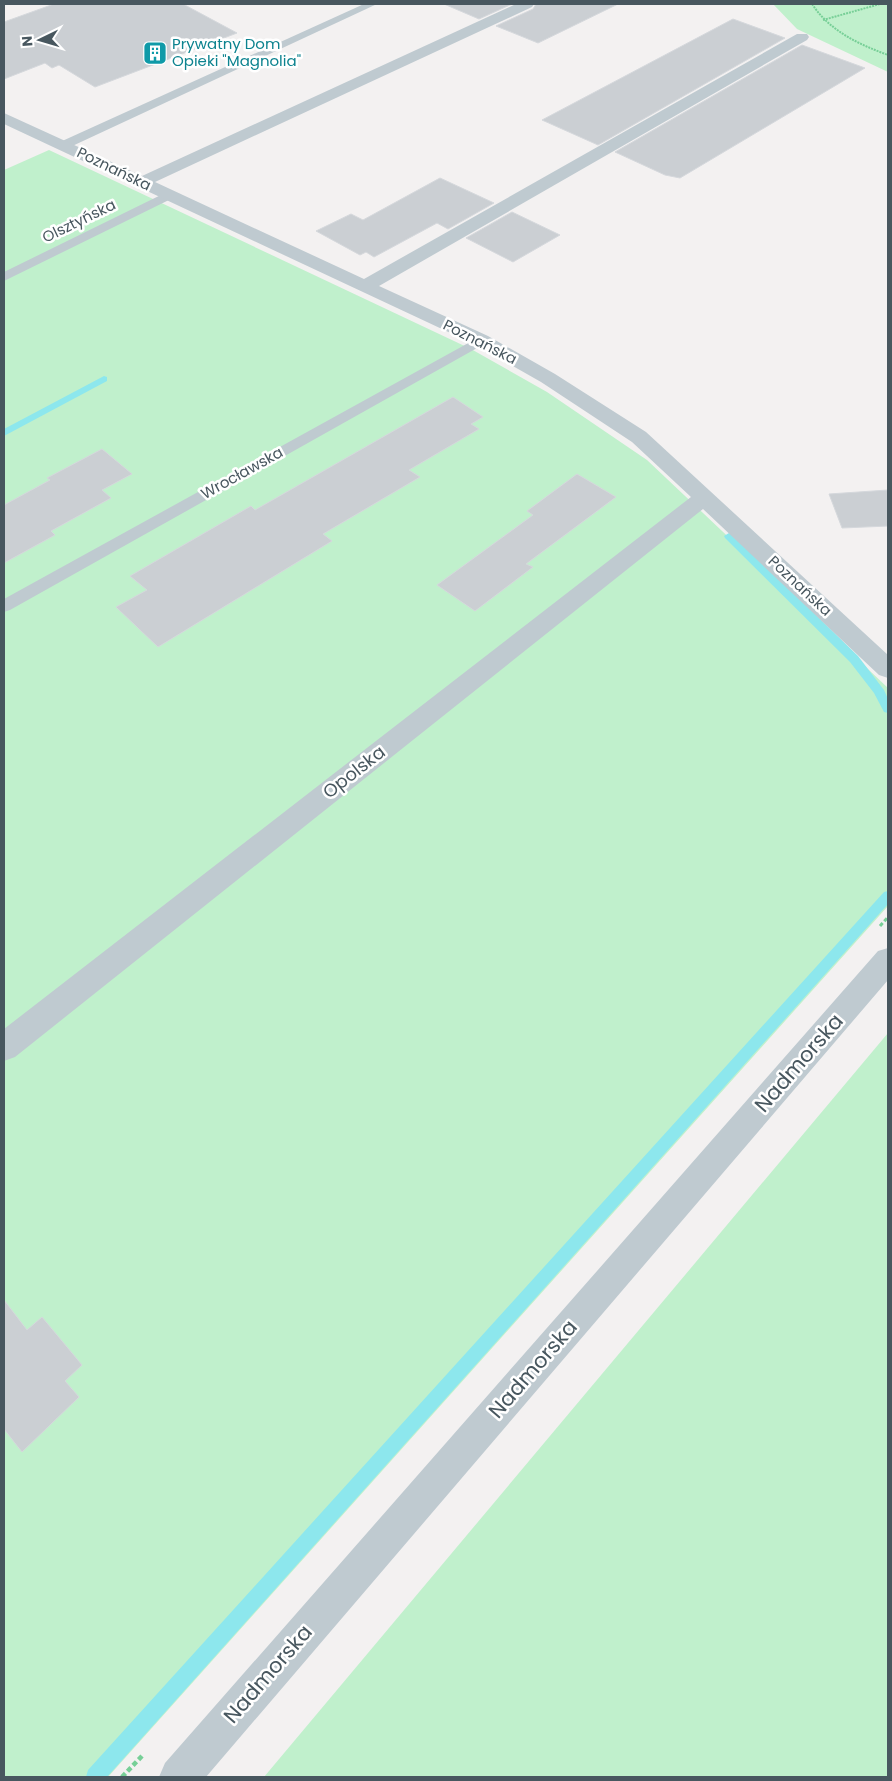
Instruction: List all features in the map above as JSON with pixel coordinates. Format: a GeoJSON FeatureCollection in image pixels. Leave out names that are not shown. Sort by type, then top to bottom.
{"type":"FeatureCollection","features":[{"type":"Feature","properties":{"kind":"street"},"geometry":{"type":"LineString","coordinates":[[142,182],[527,4]]}},
{"type":"Feature","properties":{"kind":"street"},"geometry":{"type":"LineString","coordinates":[[365,286],[802,38]]}},
{"type":"Feature","properties":{"kind":"street","name":"Poznańska"},"geometry":{"type":"LineString","coordinates":[[4,118],[481,340],[548,378],[639,437],[888,669]]}},
{"type":"Feature","properties":{"kind":"street","name":"Opolska"},"geometry":{"type":"LineString","coordinates":[[4,1046],[705,497]]}},
{"type":"Feature","properties":{"kind":"street","name":"Nadmorska"},"geometry":{"type":"LineString","coordinates":[[179,1777],[888,960]]}},
{"type":"Feature","properties":{"kind":"lane"},"geometry":{"type":"LineString","coordinates":[[64,145],[372,4]]}},
{"type":"Feature","properties":{"kind":"lane","name":"Olsztyńska"},"geometry":{"type":"LineString","coordinates":[[4,277],[169,195]]}},
{"type":"Feature","properties":{"kind":"lane","name":"Wrocławska"},"geometry":{"type":"LineString","coordinates":[[4,606],[481,340]]}},
{"type":"Feature","properties":{"kind":"path"},"geometry":{"type":"LineString","coordinates":[[812,4],[824,19],[850,38],[888,55]]}},
{"type":"Feature","properties":{"kind":"path"},"geometry":{"type":"LineString","coordinates":[[818,22],[880,4]]}},
{"type":"Feature","properties":{"kind":"green space"},"geometry":{"type":"Polygon","coordinates":[[[773,4],[888,4],[888,72],[797,29],[773,4]]]}},
{"type":"Feature","properties":{"kind":"green space"},"geometry":{"type":"Polygon","coordinates":[[[49,150],[471,349],[547,392],[647,460],[888,688],[888,906],[108,1777],[4,1777],[4,170],[49,150]]]}},
{"type":"Feature","properties":{"kind":"green space"},"geometry":{"type":"Polygon","coordinates":[[[888,1033],[888,1777],[264,1777],[888,1033]]]}},
{"type":"Feature","properties":{"kind":"building"},"geometry":{"type":"Polygon","coordinates":[[[54,4],[183,4],[237,33],[95,87],[59,65],[52,68],[45,63],[4,79],[4,22],[54,4]]]}},
{"type":"Feature","properties":{"kind":"building"},"geometry":{"type":"Polygon","coordinates":[[[444,4],[512,4],[479,19],[444,4]]]}},
{"type":"Feature","properties":{"kind":"building"},"geometry":{"type":"Polygon","coordinates":[[[536,4],[618,4],[538,43],[496,26],[533,9],[536,4]]]}},
{"type":"Feature","properties":{"kind":"building"},"geometry":{"type":"Polygon","coordinates":[[[733,19],[785,38],[598,145],[542,120],[733,19]]]}},
{"type":"Feature","properties":{"kind":"building"},"geometry":{"type":"Polygon","coordinates":[[[802,45],[865,68],[680,178],[665,175],[615,152],[802,45]]]}},
{"type":"Feature","properties":{"kind":"building"},"geometry":{"type":"Polygon","coordinates":[[[440,178],[494,203],[448,229],[437,223],[374,257],[366,252],[360,255],[316,231],[351,214],[363,220],[440,178]]]}},
{"type":"Feature","properties":{"kind":"building"},"geometry":{"type":"Polygon","coordinates":[[[512,212],[560,235],[513,262],[466,238],[512,212]]]}},
{"type":"Feature","properties":{"kind":"building"},"geometry":{"type":"Polygon","coordinates":[[[453,397],[483,417],[471,424],[479,429],[409,470],[420,477],[323,534],[332,541],[158,647],[116,607],[147,590],[130,576],[251,506],[255,510],[453,397]]]}},
{"type":"Feature","properties":{"kind":"building"},"geometry":{"type":"Polygon","coordinates":[[[102,449],[132,474],[102,490],[111,498],[51,531],[55,535],[4,563],[4,505],[50,480],[47,478],[102,449]]]}},
{"type":"Feature","properties":{"kind":"building"},"geometry":{"type":"Polygon","coordinates":[[[577,474],[616,497],[526,564],[533,567],[475,611],[437,585],[533,515],[527,511],[577,474]]]}},
{"type":"Feature","properties":{"kind":"building"},"geometry":{"type":"Polygon","coordinates":[[[888,490],[888,526],[842,528],[829,494],[888,490]]]}},
{"type":"Feature","properties":{"kind":"building"},"geometry":{"type":"Polygon","coordinates":[[[4,1300],[27,1330],[42,1317],[82,1365],[65,1381],[79,1397],[22,1452],[4,1429],[4,1300]]]}},
{"type":"Feature","properties":{"kind":"waterway"},"geometry":{"type":"LineString","coordinates":[[4,433],[104,379]]}},
{"type":"Feature","properties":{"kind":"waterway"},"geometry":{"type":"LineString","coordinates":[[729,536],[854,659],[878,690],[888,709]]}},
{"type":"Feature","properties":{"kind":"waterway"},"geometry":{"type":"LineString","coordinates":[[95,1777],[888,896]]}},
{"type":"Feature","properties":{"kind":"place","name":"Prywatny Dom Opieki \"Magnolia\""},"geometry":{"type":"Point","coordinates":[155,53]}}]}
